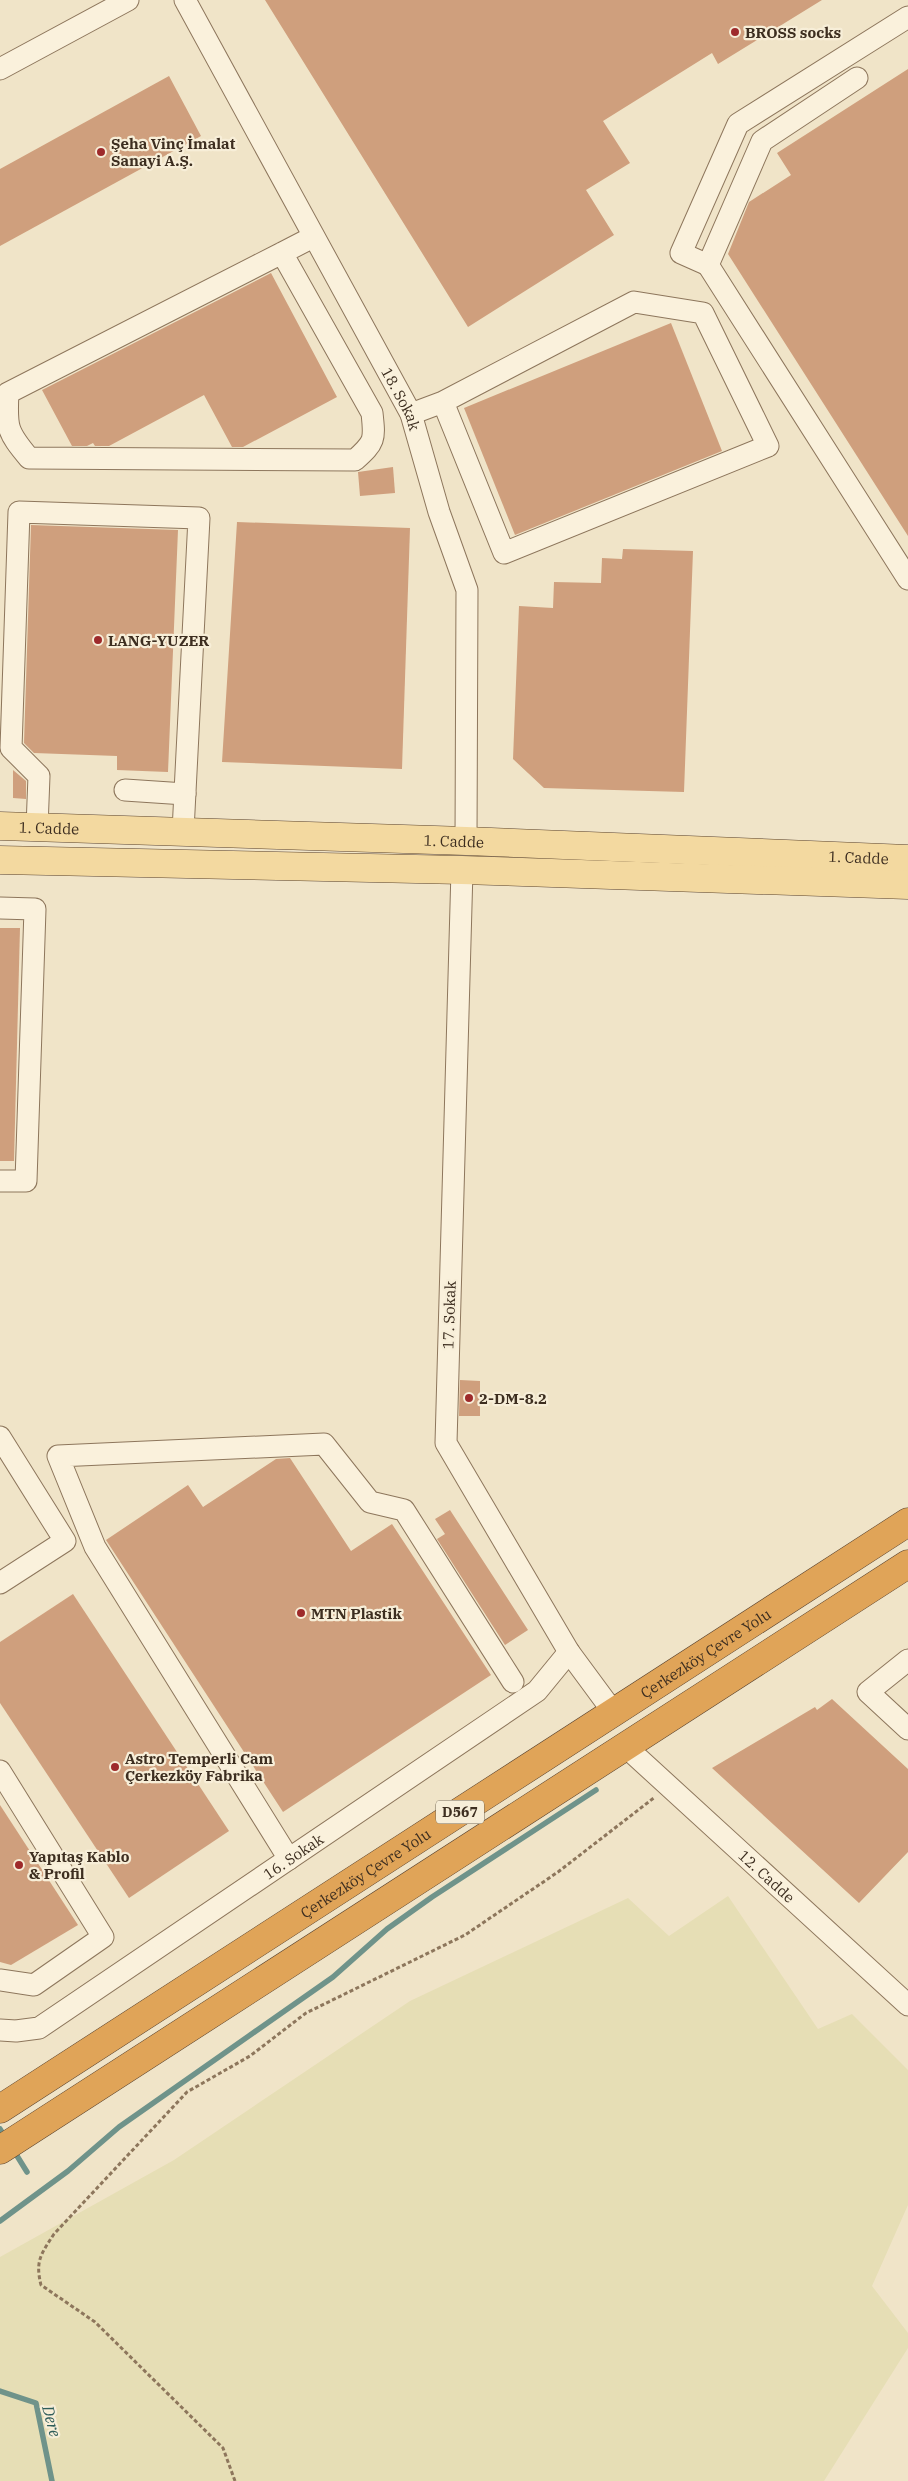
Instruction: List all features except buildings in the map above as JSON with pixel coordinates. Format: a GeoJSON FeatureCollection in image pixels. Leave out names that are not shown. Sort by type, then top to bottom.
{"type":"FeatureCollection","features":[{"type":"Feature","properties":{"kind":"highway","name":"Çerkezköy Çevre Yolu"},"geometry":{"type":"LineString","coordinates":[[6,2105],[908,1522]]}},
{"type":"Feature","properties":{"kind":"highway","name":"D567"},"geometry":{"type":"LineString","coordinates":[[0,2150],[274,1971],[908,1564]]}},
{"type":"Feature","properties":{"kind":"main road","name":"1. Cadde"},"geometry":{"type":"LineString","coordinates":[[0,826],[466,841],[908,859]]}},
{"type":"Feature","properties":{"kind":"main road","name":"1. Cadde"},"geometry":{"type":"LineString","coordinates":[[0,860],[462,870],[908,885]]}},
{"type":"Feature","properties":{"kind":"street"},"geometry":{"type":"LineString","coordinates":[[0,69],[128,0]]}},
{"type":"Feature","properties":{"kind":"street","name":"18. Sokak"},"geometry":{"type":"LineString","coordinates":[[185,0],[411,414],[439,512],[467,590],[466,841]]}},
{"type":"Feature","properties":{"kind":"street"},"geometry":{"type":"LineString","coordinates":[[908,17],[738,124],[681,252],[708,265],[908,578]]}},
{"type":"Feature","properties":{"kind":"street"},"geometry":{"type":"LineString","coordinates":[[708,265],[762,141],[857,78]]}},
{"type":"Feature","properties":{"kind":"street"},"geometry":{"type":"LineString","coordinates":[[282,252],[372,413],[374,433],[370,446],[355,460],[29,458],[14,440],[6,423],[8,393],[282,252],[313,237]]}},
{"type":"Feature","properties":{"kind":"street"},"geometry":{"type":"LineString","coordinates":[[411,414],[443,402],[634,302],[703,314],[768,446],[504,553],[443,402]]}},
{"type":"Feature","properties":{"kind":"street"},"geometry":{"type":"LineString","coordinates":[[37,826],[39,776],[11,748],[19,512],[198,518],[184,831]]}},
{"type":"Feature","properties":{"kind":"street"},"geometry":{"type":"LineString","coordinates":[[125,790],[185,794]]}},
{"type":"Feature","properties":{"kind":"street","name":"17. Sokak"},"geometry":{"type":"LineString","coordinates":[[462,870],[446,1443],[569,1652],[614,1713]]}},
{"type":"Feature","properties":{"kind":"street"},"geometry":{"type":"LineString","coordinates":[[0,908],[35,909],[26,1182],[0,1181]]}},
{"type":"Feature","properties":{"kind":"street"},"geometry":{"type":"LineString","coordinates":[[0,1437],[65,1542],[0,1583]]}},
{"type":"Feature","properties":{"kind":"street"},"geometry":{"type":"LineString","coordinates":[[288,1859],[95,1547],[58,1456],[324,1444],[370,1502],[404,1510],[513,1682]]}},
{"type":"Feature","properties":{"kind":"street","name":"16. Sokak"},"geometry":{"type":"LineString","coordinates":[[0,2030],[16,2031],[39,2028],[537,1691],[569,1652]]}},
{"type":"Feature","properties":{"kind":"street"},"geometry":{"type":"LineString","coordinates":[[908,1660],[868,1692],[908,1729]]}},
{"type":"Feature","properties":{"kind":"street","name":"12. Cadde"},"geometry":{"type":"LineString","coordinates":[[626,1746],[908,2005]]}},
{"type":"Feature","properties":{"kind":"street"},"geometry":{"type":"LineString","coordinates":[[0,1771],[103,1937],[34,1985],[0,1980]]}},
{"type":"Feature","properties":{"kind":"path"},"geometry":{"type":"LineString","coordinates":[[235,2481],[223,2448],[94,2322],[41,2285],[37,2270],[45,2248],[67,2220],[187,2092],[250,2056],[306,2013],[465,1935],[558,1872],[669,1786]]}},
{"type":"Feature","properties":{"kind":"shaded area"},"geometry":{"type":"Polygon","coordinates":[[[728,1896],[818,2029],[852,2014],[908,2070],[908,2205],[872,2286],[908,2333],[908,2348],[824,2481],[0,2481],[0,2257],[174,2160],[410,2001],[628,1898],[669,1936],[728,1896]]]}},
{"type":"Feature","properties":{"kind":"waterway"},"geometry":{"type":"LineString","coordinates":[[0,2221],[68,2171],[119,2127],[333,1977],[387,1929],[432,1897],[596,1790]]}},
{"type":"Feature","properties":{"kind":"waterway"},"geometry":{"type":"LineString","coordinates":[[0,2129],[6,2139]]}},
{"type":"Feature","properties":{"kind":"waterway"},"geometry":{"type":"LineString","coordinates":[[14,2151],[27,2172]]}},
{"type":"Feature","properties":{"kind":"waterway","name":"Dere"},"geometry":{"type":"LineString","coordinates":[[0,2391],[36,2403],[52,2481]]}},
{"type":"Feature","properties":{"kind":"place","name":"BROSS socks"},"geometry":{"type":"Point","coordinates":[735,32]}},
{"type":"Feature","properties":{"kind":"place","name":"Şeha Vinç İmalat Sanayi A.Ş."},"geometry":{"type":"Point","coordinates":[101,152]}},
{"type":"Feature","properties":{"kind":"place","name":"LANG-YUZER"},"geometry":{"type":"Point","coordinates":[98,640]}},
{"type":"Feature","properties":{"kind":"place","name":"2-DM-8.2"},"geometry":{"type":"Point","coordinates":[469,1398]}},
{"type":"Feature","properties":{"kind":"place","name":"MTN Plastik"},"geometry":{"type":"Point","coordinates":[301,1613]}},
{"type":"Feature","properties":{"kind":"place","name":"Astro Temperli Cam Çerkezköy Fabrika"},"geometry":{"type":"Point","coordinates":[115,1767]}},
{"type":"Feature","properties":{"kind":"place","name":"Yapıtaş Kablo & Profil"},"geometry":{"type":"Point","coordinates":[19,1865]}}]}
